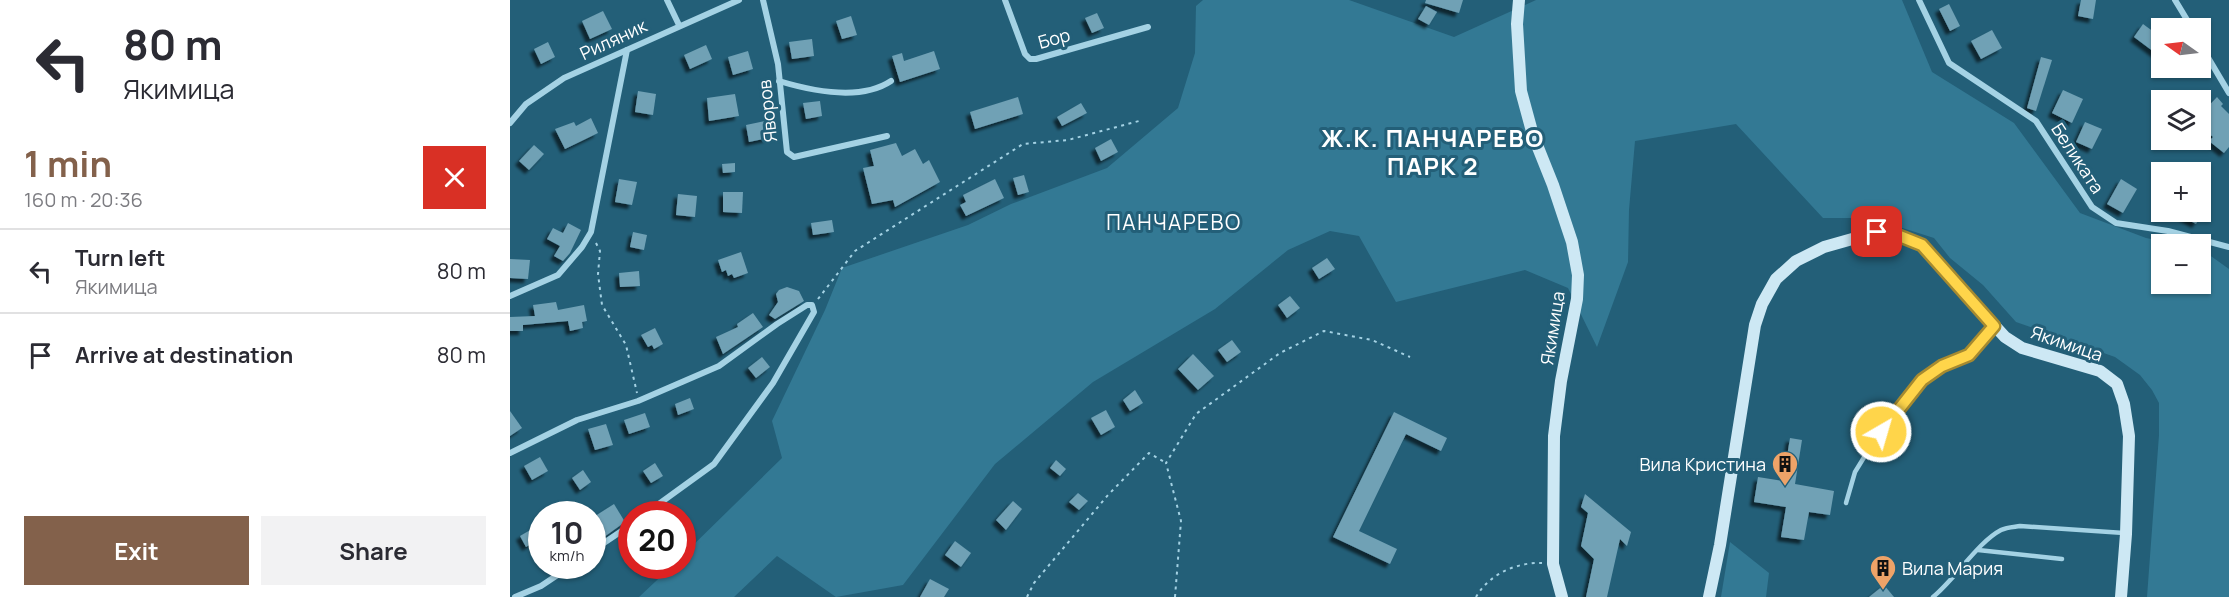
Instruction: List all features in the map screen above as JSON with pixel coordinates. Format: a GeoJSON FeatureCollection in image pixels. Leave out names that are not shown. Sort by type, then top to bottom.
{"type":"FeatureCollection","features":[{"type":"Feature","properties":{"kind":"street"},"geometry":{"type":"LineString","coordinates":[[667,0],[679,25]]}},
{"type":"Feature","properties":{"kind":"street","name":"Риляник"},"geometry":{"type":"LineString","coordinates":[[510,123],[526,104],[564,78],[739,0]]}},
{"type":"Feature","properties":{"kind":"street","name":"Яворов"},"geometry":{"type":"LineString","coordinates":[[763,0],[778,64],[787,152],[794,157],[887,136]]}},
{"type":"Feature","properties":{"kind":"street","name":"Бор"},"geometry":{"type":"LineString","coordinates":[[1005,0],[1025,54],[1030,58],[1036,59],[1148,27]]}},
{"type":"Feature","properties":{"kind":"street","name":"Якимица"},"geometry":{"type":"LineString","coordinates":[[1519,0],[1517,24],[1521,91],[1533,135],[1572,242],[1578,275],[1554,436],[1553,564],[1562,597]]}},
{"type":"Feature","properties":{"kind":"street","name":"Беликата"},"geometry":{"type":"LineString","coordinates":[[1919,0],[1949,63],[2036,121],[2092,207],[2116,223],[2168,231],[2229,247]]}},
{"type":"Feature","properties":{"kind":"street"},"geometry":{"type":"LineString","coordinates":[[2175,0],[2186,18]]}},
{"type":"Feature","properties":{"kind":"street"},"geometry":{"type":"LineString","coordinates":[[510,296],[558,275],[582,247],[591,232],[627,50]]}},
{"type":"Feature","properties":{"kind":"street"},"geometry":{"type":"LineString","coordinates":[[2211,63],[2229,93]]}},
{"type":"Feature","properties":{"kind":"street"},"geometry":{"type":"LineString","coordinates":[[779,81],[840,93],[861,92],[882,87],[891,81]]}},
{"type":"Feature","properties":{"kind":"street","name":"Якимица"},"geometry":{"type":"LineString","coordinates":[[1709,597],[1720,545],[1755,325],[1762,304],[1776,279],[1796,261],[1824,248],[1877,232],[1897,235],[1922,245],[1994,326],[2005,337],[2022,348],[2100,371],[2117,384],[2124,404],[2129,436],[2126,534],[2121,597]]}},
{"type":"Feature","properties":{"kind":"street"},"geometry":{"type":"LineString","coordinates":[[510,453],[577,420],[638,401],[719,366],[777,324],[807,305],[812,305],[813,312],[773,383],[714,464],[663,501]]}},
{"type":"Feature","properties":{"kind":"street"},"geometry":{"type":"LineString","coordinates":[[515,597],[552,579]]}},
{"type":"Feature","properties":{"kind":"lane"},"geometry":{"type":"LineString","coordinates":[[1846,502],[1855,472],[1870,446],[1922,380],[1942,366],[1969,355],[1994,326]]}},
{"type":"Feature","properties":{"kind":"lane"},"geometry":{"type":"LineString","coordinates":[[1933,597],[1946,587],[1990,537],[2004,528],[2020,526],[2126,534]]}},
{"type":"Feature","properties":{"kind":"lane"},"geometry":{"type":"LineString","coordinates":[[1978,550],[2062,559]]}},
{"type":"Feature","properties":{"kind":"path"},"geometry":{"type":"LineString","coordinates":[[812,305],[855,251],[1023,144],[1068,140],[1139,121]]}},
{"type":"Feature","properties":{"kind":"path"},"geometry":{"type":"LineString","coordinates":[[591,232],[600,251],[598,274],[602,305],[626,345],[636,382],[638,401]]}},
{"type":"Feature","properties":{"kind":"path"},"geometry":{"type":"LineString","coordinates":[[1166,464],[1196,414],[1280,353],[1324,331],[1372,340],[1410,357]]}},
{"type":"Feature","properties":{"kind":"path"},"geometry":{"type":"LineString","coordinates":[[1027,597],[1034,583],[1101,504],[1149,453],[1166,464],[1181,521],[1175,597]]}},
{"type":"Feature","properties":{"kind":"path"},"geometry":{"type":"LineString","coordinates":[[1476,597],[1493,578],[1511,568],[1530,563],[1553,564]]}},
{"type":"Feature","properties":{"kind":"shaded area"},"geometry":{"type":"Polygon","coordinates":[[[1203,0],[1349,0],[1454,37],[1536,0],[1902,0],[1932,72],[2014,123],[2080,213],[2151,239],[2151,294],[2211,294],[2211,256],[2229,269],[2229,597],[2147,597],[2159,435],[2159,403],[2140,375],[2115,357],[2016,322],[1983,285],[1950,258],[1934,238],[1871,218],[1823,218],[1736,124],[1635,141],[1629,210],[1628,262],[1597,347],[1568,288],[1525,270],[1396,302],[1359,236],[1330,231],[1288,250],[1215,309],[1093,382],[995,464],[903,585],[836,597],[777,556],[734,597],[639,597],[658,579],[696,579],[696,542],[782,458],[772,421],[825,310],[842,268],[968,225],[1011,204],[1107,168],[1178,108],[1195,53],[1196,6],[1203,0]]]}},
{"type":"Feature","properties":{"kind":"shaded area"},"geometry":{"type":"Polygon","coordinates":[[[1730,542],[1769,573],[1766,597],[1721,597],[1730,542]]]}},
{"type":"Feature","properties":{"kind":"building"},"geometry":{"type":"Polygon","coordinates":[[[1426,0],[1463,0],[1459,13],[1425,3],[1426,0]]]}},
{"type":"Feature","properties":{"kind":"building"},"geometry":{"type":"Polygon","coordinates":[[[2081,0],[2096,0],[2093,19],[2078,16],[2081,0]]]}},
{"type":"Feature","properties":{"kind":"building"},"geometry":{"type":"Polygon","coordinates":[[[1949,4],[1960,26],[1950,31],[1939,9],[1949,4]]]}},
{"type":"Feature","properties":{"kind":"building"},"geometry":{"type":"Polygon","coordinates":[[[1426,6],[1437,12],[1429,25],[1418,19],[1426,6]]]}},
{"type":"Feature","properties":{"kind":"building"},"geometry":{"type":"Polygon","coordinates":[[[603,11],[612,29],[590,39],[582,21],[603,11]]]}},
{"type":"Feature","properties":{"kind":"building"},"geometry":{"type":"Polygon","coordinates":[[[1097,13],[1104,28],[1092,33],[1085,18],[1097,13]]]}},
{"type":"Feature","properties":{"kind":"building"},"geometry":{"type":"Polygon","coordinates":[[[851,16],[857,35],[842,39],[836,21],[851,16]]]}},
{"type":"Feature","properties":{"kind":"building"},"geometry":{"type":"Polygon","coordinates":[[[2143,24],[2151,30],[2151,50],[2134,37],[2143,24]]]}},
{"type":"Feature","properties":{"kind":"building"},"geometry":{"type":"Polygon","coordinates":[[[1992,30],[2002,48],[1981,59],[1971,41],[1992,30]]]}},
{"type":"Feature","properties":{"kind":"building"},"geometry":{"type":"Polygon","coordinates":[[[812,39],[814,56],[792,59],[789,42],[812,39]]]}},
{"type":"Feature","properties":{"kind":"building"},"geometry":{"type":"Polygon","coordinates":[[[548,42],[555,57],[541,64],[534,49],[548,42]]]}},
{"type":"Feature","properties":{"kind":"building"},"geometry":{"type":"Polygon","coordinates":[[[706,45],[712,59],[690,69],[684,55],[706,45]]]}},
{"type":"Feature","properties":{"kind":"building"},"geometry":{"type":"Polygon","coordinates":[[[748,51],[753,69],[733,75],[728,57],[748,51]]]}},
{"type":"Feature","properties":{"kind":"building"},"geometry":{"type":"Polygon","coordinates":[[[934,51],[940,69],[900,82],[892,56],[902,53],[904,61],[934,51]]]}},
{"type":"Feature","properties":{"kind":"building"},"geometry":{"type":"Polygon","coordinates":[[[2041,57],[2052,60],[2036,111],[2027,108],[2041,57]]]}},
{"type":"Feature","properties":{"kind":"building"},"geometry":{"type":"Polygon","coordinates":[[[2063,90],[2083,99],[2072,123],[2052,113],[2063,90]]]}},
{"type":"Feature","properties":{"kind":"building"},"geometry":{"type":"Polygon","coordinates":[[[638,91],[656,94],[653,115],[635,112],[638,91]]]}},
{"type":"Feature","properties":{"kind":"building"},"geometry":{"type":"Polygon","coordinates":[[[735,94],[739,116],[709,121],[707,98],[735,94]]]}},
{"type":"Feature","properties":{"kind":"building"},"geometry":{"type":"Polygon","coordinates":[[[1018,97],[1023,114],[975,129],[970,112],[1018,97]]]}},
{"type":"Feature","properties":{"kind":"building"},"geometry":{"type":"Polygon","coordinates":[[[2217,97],[2223,104],[2221,106],[2229,114],[2229,147],[2224,153],[2211,143],[2213,137],[2211,135],[2211,103],[2217,97]]]}},
{"type":"Feature","properties":{"kind":"building"},"geometry":{"type":"Polygon","coordinates":[[[820,101],[822,116],[806,119],[803,103],[820,101]]]}},
{"type":"Feature","properties":{"kind":"building"},"geometry":{"type":"Polygon","coordinates":[[[1081,103],[1087,113],[1062,126],[1057,117],[1081,103]]]}},
{"type":"Feature","properties":{"kind":"building"},"geometry":{"type":"Polygon","coordinates":[[[591,118],[598,133],[565,149],[555,129],[574,122],[576,126],[591,118]]]}},
{"type":"Feature","properties":{"kind":"building"},"geometry":{"type":"Polygon","coordinates":[[[765,121],[768,138],[749,142],[746,125],[765,121]]]}},
{"type":"Feature","properties":{"kind":"building"},"geometry":{"type":"Polygon","coordinates":[[[2085,122],[2102,129],[2092,149],[2076,142],[2085,122]]]}},
{"type":"Feature","properties":{"kind":"building"},"geometry":{"type":"Polygon","coordinates":[[[1111,139],[1118,152],[1101,161],[1095,148],[1111,139]]]}},
{"type":"Feature","properties":{"kind":"building"},"geometry":{"type":"Polygon","coordinates":[[[896,143],[902,156],[915,149],[923,164],[929,160],[940,182],[895,207],[893,200],[872,204],[863,168],[874,166],[870,150],[896,143]]]}},
{"type":"Feature","properties":{"kind":"building"},"geometry":{"type":"Polygon","coordinates":[[[534,145],[544,154],[529,170],[519,161],[534,145]]]}},
{"type":"Feature","properties":{"kind":"building"},"geometry":{"type":"Polygon","coordinates":[[[735,163],[735,172],[723,173],[722,164],[735,163]]]}},
{"type":"Feature","properties":{"kind":"building"},"geometry":{"type":"Polygon","coordinates":[[[1024,175],[1029,192],[1018,195],[1013,178],[1024,175]]]}},
{"type":"Feature","properties":{"kind":"building"},"geometry":{"type":"Polygon","coordinates":[[[619,179],[637,182],[632,205],[615,202],[619,179]]]}},
{"type":"Feature","properties":{"kind":"building"},"geometry":{"type":"Polygon","coordinates":[[[995,179],[1004,198],[966,216],[960,205],[966,202],[963,195],[995,179]]]}},
{"type":"Feature","properties":{"kind":"building"},"geometry":{"type":"Polygon","coordinates":[[[2121,179],[2137,189],[2123,213],[2107,204],[2121,179]]]}},
{"type":"Feature","properties":{"kind":"building"},"geometry":{"type":"Polygon","coordinates":[[[723,192],[743,192],[742,213],[723,212],[723,192]]]}},
{"type":"Feature","properties":{"kind":"building"},"geometry":{"type":"Polygon","coordinates":[[[678,194],[697,196],[695,217],[676,215],[678,194]]]}},
{"type":"Feature","properties":{"kind":"building"},"geometry":{"type":"Polygon","coordinates":[[[832,220],[834,232],[813,235],[811,223],[832,220]]]}},
{"type":"Feature","properties":{"kind":"building"},"geometry":{"type":"Polygon","coordinates":[[[568,223],[581,230],[570,253],[563,261],[554,256],[560,246],[547,239],[553,228],[563,233],[568,223]]]}},
{"type":"Feature","properties":{"kind":"building"},"geometry":{"type":"Polygon","coordinates":[[[633,232],[647,235],[644,250],[630,247],[633,232]]]}},
{"type":"Feature","properties":{"kind":"building"},"geometry":{"type":"Polygon","coordinates":[[[741,252],[748,273],[734,278],[732,274],[728,276],[726,270],[722,272],[718,260],[741,252]]]}},
{"type":"Feature","properties":{"kind":"building"},"geometry":{"type":"Polygon","coordinates":[[[1327,258],[1335,269],[1319,279],[1312,268],[1327,258]]]}},
{"type":"Feature","properties":{"kind":"building"},"geometry":{"type":"Polygon","coordinates":[[[510,259],[530,260],[528,279],[510,278],[510,259]]]}},
{"type":"Feature","properties":{"kind":"building"},"geometry":{"type":"Polygon","coordinates":[[[639,271],[640,286],[620,287],[619,273],[639,271]]]}},
{"type":"Feature","properties":{"kind":"building"},"geometry":{"type":"Polygon","coordinates":[[[787,287],[799,291],[804,301],[775,319],[769,315],[778,302],[776,294],[787,287]]]}},
{"type":"Feature","properties":{"kind":"building"},"geometry":{"type":"Polygon","coordinates":[[[1290,296],[1300,308],[1287,318],[1278,305],[1290,296]]]}},
{"type":"Feature","properties":{"kind":"building"},"geometry":{"type":"Polygon","coordinates":[[[556,302],[558,310],[584,305],[587,321],[582,322],[583,328],[570,331],[568,321],[523,325],[523,331],[510,331],[510,317],[535,316],[533,305],[556,302]]]}},
{"type":"Feature","properties":{"kind":"building"},"geometry":{"type":"Polygon","coordinates":[[[753,313],[763,327],[723,354],[716,337],[738,327],[737,324],[753,313]]]}},
{"type":"Feature","properties":{"kind":"building"},"geometry":{"type":"Polygon","coordinates":[[[655,328],[663,344],[654,349],[652,345],[648,347],[641,335],[655,328]]]}},
{"type":"Feature","properties":{"kind":"building"},"geometry":{"type":"Polygon","coordinates":[[[1232,340],[1241,352],[1227,362],[1218,350],[1232,340]]]}},
{"type":"Feature","properties":{"kind":"building"},"geometry":{"type":"Polygon","coordinates":[[[1193,354],[1214,376],[1198,390],[1178,369],[1193,354]]]}},
{"type":"Feature","properties":{"kind":"building"},"geometry":{"type":"Polygon","coordinates":[[[762,357],[770,367],[756,378],[748,368],[762,357]]]}},
{"type":"Feature","properties":{"kind":"building"},"geometry":{"type":"Polygon","coordinates":[[[1135,390],[1143,403],[1130,411],[1123,400],[1135,390]]]}},
{"type":"Feature","properties":{"kind":"building"},"geometry":{"type":"Polygon","coordinates":[[[690,398],[694,409],[678,415],[675,404],[690,398]]]}},
{"type":"Feature","properties":{"kind":"building"},"geometry":{"type":"Polygon","coordinates":[[[1106,410],[1115,427],[1101,435],[1091,418],[1106,410]]]}},
{"type":"Feature","properties":{"kind":"building"},"geometry":{"type":"Polygon","coordinates":[[[510,411],[522,428],[510,436],[510,411]]]}},
{"type":"Feature","properties":{"kind":"building"},"geometry":{"type":"Polygon","coordinates":[[[1394,412],[1447,438],[1441,451],[1406,434],[1359,531],[1397,549],[1390,564],[1333,537],[1394,412]]]}},
{"type":"Feature","properties":{"kind":"building"},"geometry":{"type":"Polygon","coordinates":[[[645,413],[650,427],[629,434],[624,420],[645,413]]]}},
{"type":"Feature","properties":{"kind":"building"},"geometry":{"type":"Polygon","coordinates":[[[606,424],[613,445],[595,450],[588,429],[606,424]]]}},
{"type":"Feature","properties":{"kind":"building","name":"Вила Кристина"},"geometry":{"type":"Polygon","coordinates":[[[1790,438],[1802,440],[1795,484],[1834,491],[1830,515],[1809,512],[1804,540],[1781,537],[1786,507],[1754,502],[1758,477],[1783,481],[1790,438]]]}},
{"type":"Feature","properties":{"kind":"building"},"geometry":{"type":"Polygon","coordinates":[[[540,457],[548,471],[532,480],[524,466],[540,457]]]}},
{"type":"Feature","properties":{"kind":"building"},"geometry":{"type":"Polygon","coordinates":[[[1056,460],[1066,469],[1060,476],[1050,468],[1056,460]]]}},
{"type":"Feature","properties":{"kind":"building"},"geometry":{"type":"Polygon","coordinates":[[[655,463],[663,476],[651,483],[643,471],[655,463]]]}},
{"type":"Feature","properties":{"kind":"building"},"geometry":{"type":"Polygon","coordinates":[[[583,470],[591,482],[580,490],[572,478],[583,470]]]}},
{"type":"Feature","properties":{"kind":"building"},"geometry":{"type":"Polygon","coordinates":[[[1078,493],[1088,501],[1079,510],[1069,502],[1078,493]]]}},
{"type":"Feature","properties":{"kind":"building"},"geometry":{"type":"Polygon","coordinates":[[[1585,494],[1631,532],[1627,546],[1620,539],[1607,597],[1586,597],[1594,559],[1581,546],[1588,513],[1581,507],[1585,494]]]}},
{"type":"Feature","properties":{"kind":"building"},"geometry":{"type":"Polygon","coordinates":[[[1013,501],[1022,509],[1006,530],[996,520],[1013,501]]]}},
{"type":"Feature","properties":{"kind":"building"},"geometry":{"type":"Polygon","coordinates":[[[614,504],[618,511],[618,527],[606,536],[606,509],[614,504]]]}},
{"type":"Feature","properties":{"kind":"building"},"geometry":{"type":"Polygon","coordinates":[[[528,531],[528,546],[526,547],[520,536],[528,531]]]}},
{"type":"Feature","properties":{"kind":"building"},"geometry":{"type":"Polygon","coordinates":[[[955,541],[971,553],[961,567],[945,555],[955,541]]]}},
{"type":"Feature","properties":{"kind":"building"},"geometry":{"type":"Polygon","coordinates":[[[930,579],[949,589],[944,597],[920,597],[930,579]]]}},
{"type":"Feature","properties":{"kind":"building","name":"Вила Мария"},"geometry":{"type":"Polygon","coordinates":[[[1884,585],[1894,597],[1869,597],[1884,585]]]}},
{"type":"Feature","properties":{"kind":"place","name":"Вила Кристина"},"geometry":{"type":"Point","coordinates":[1785,487]}},
{"type":"Feature","properties":{"kind":"place","name":"Вила Мария"},"geometry":{"type":"Point","coordinates":[1883,591]}},
{"type":"Feature","properties":{"kind":"district","name":"Ж.К. ПАНЧАРЕВО ПАРК 2"},"geometry":{"type":"Point","coordinates":[1433,151]}},
{"type":"Feature","properties":{"kind":"district","name":"ПАНЧАРЕВО"},"geometry":{"type":"Point","coordinates":[1174,222]}},
{"type":"Feature","properties":{"kind":"route"},"geometry":{"type":"LineString","coordinates":[[1877,232],[1897,235],[1922,245],[1994,326],[1969,355],[1942,366],[1922,380],[1881,432]]}}]}
